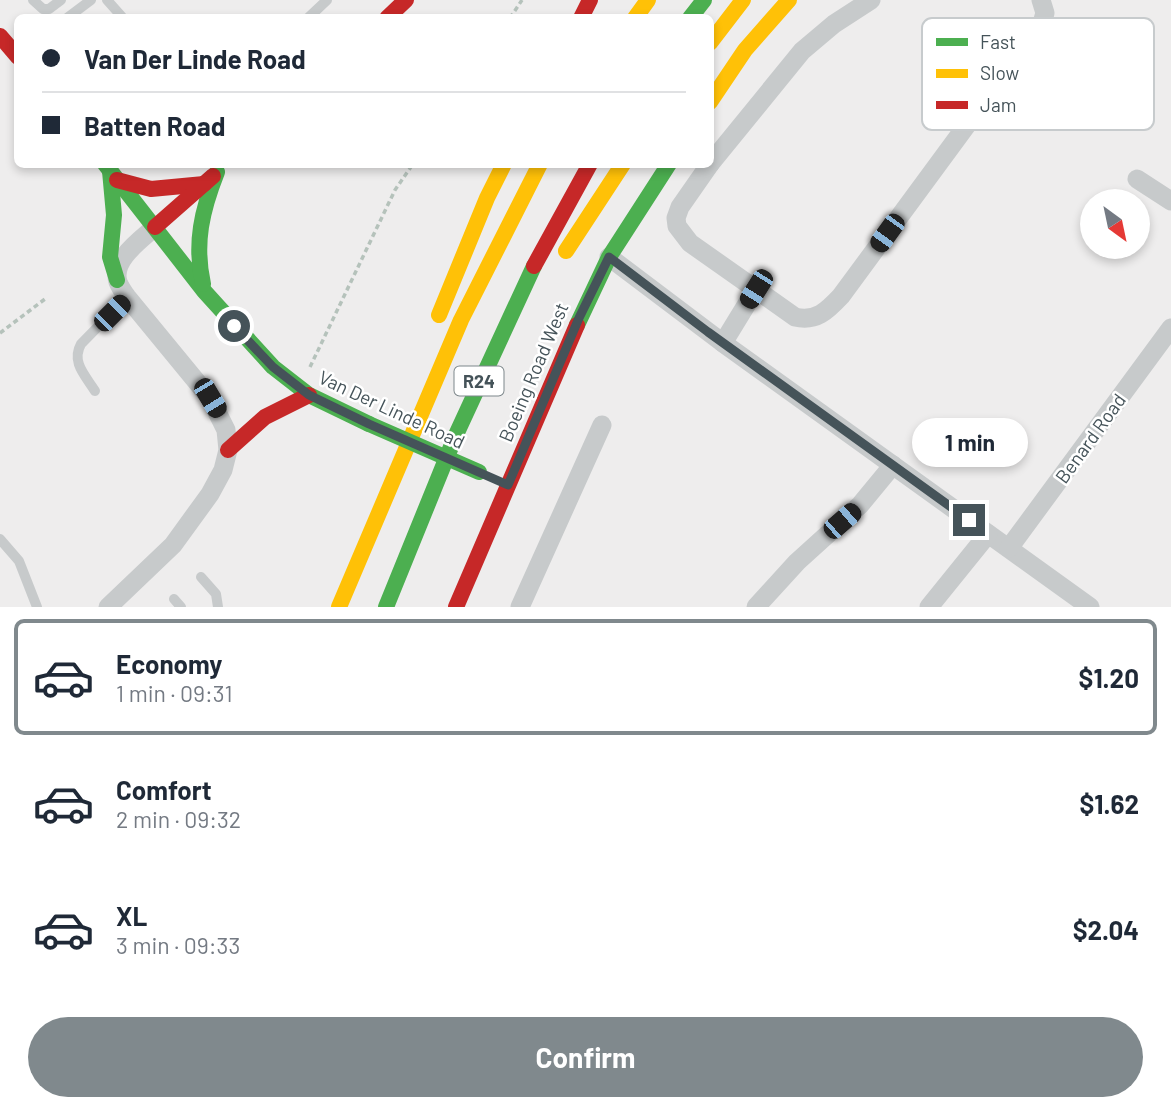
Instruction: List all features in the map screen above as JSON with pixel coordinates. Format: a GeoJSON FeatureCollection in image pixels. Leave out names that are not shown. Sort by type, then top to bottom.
{"type":"FeatureCollection","features":[{"type":"Feature","properties":{"kind":"main road"},"geometry":{"type":"LineString","coordinates":[[391,14],[406,0]]}},
{"type":"Feature","properties":{"kind":"main road"},"geometry":{"type":"LineString","coordinates":[[693,14],[704,0]]}},
{"type":"Feature","properties":{"kind":"main road"},"geometry":{"type":"LineString","coordinates":[[714,38],[743,0]]}},
{"type":"Feature","properties":{"kind":"main road"},"geometry":{"type":"LineString","coordinates":[[714,96],[744,50],[789,0]]}},
{"type":"Feature","properties":{"kind":"main road"},"geometry":{"type":"LineString","coordinates":[[0,36],[14,52]]}},
{"type":"Feature","properties":{"kind":"main road"},"geometry":{"type":"LineString","coordinates":[[155,227],[221,168]]}},
{"type":"Feature","properties":{"kind":"main road"},"geometry":{"type":"LineString","coordinates":[[204,290],[197,262],[199,219],[221,168]]}},
{"type":"Feature","properties":{"kind":"main road"},"geometry":{"type":"LineString","coordinates":[[432,331],[502,168]]}},
{"type":"Feature","properties":{"kind":"main road","name":"R24"},"geometry":{"type":"LineString","coordinates":[[339,607],[461,320],[538,168]]}},
{"type":"Feature","properties":{"kind":"main road","name":"R24"},"geometry":{"type":"LineString","coordinates":[[386,607],[432,489],[501,329],[559,216],[588,168]]}},
{"type":"Feature","properties":{"kind":"main road"},"geometry":{"type":"LineString","coordinates":[[558,263],[621,168]]}},
{"type":"Feature","properties":{"kind":"main road","name":"Boeing Road West"},"geometry":{"type":"LineString","coordinates":[[456,607],[579,318],[609,257],[667,168]]}},
{"type":"Feature","properties":{"kind":"main road"},"geometry":{"type":"LineString","coordinates":[[122,289],[110,265],[109,249],[114,222],[111,172],[151,189],[204,184]]}},
{"type":"Feature","properties":{"kind":"main road","name":"Van Der Linde Road"},"geometry":{"type":"LineString","coordinates":[[111,172],[204,290],[273,367],[304,391],[369,424],[508,485]]}},
{"type":"Feature","properties":{"kind":"main road"},"geometry":{"type":"LineString","coordinates":[[432,489],[533,305]]}},
{"type":"Feature","properties":{"kind":"main road"},"geometry":{"type":"LineString","coordinates":[[228,450],[261,417],[304,391]]}},
{"type":"Feature","properties":{"kind":"main road"},"geometry":{"type":"LineString","coordinates":[[384,450],[398,412]]}},
{"type":"Feature","properties":{"kind":"main road"},"geometry":{"type":"LineString","coordinates":[[328,607],[355,527]]}},
{"type":"Feature","properties":{"kind":"street"},"geometry":{"type":"LineString","coordinates":[[714,159],[802,51],[834,24],[871,0]]}},
{"type":"Feature","properties":{"kind":"street"},"geometry":{"type":"LineString","coordinates":[[1041,0],[1045,13],[1044,18]]}},
{"type":"Feature","properties":{"kind":"street"},"geometry":{"type":"LineString","coordinates":[[707,168],[680,207],[676,218],[677,226],[690,243],[795,317],[813,318],[827,311],[841,296],[963,130]]}},
{"type":"Feature","properties":{"kind":"street"},"geometry":{"type":"LineString","coordinates":[[1137,178],[1171,201]]}},
{"type":"Feature","properties":{"kind":"street"},"geometry":{"type":"LineString","coordinates":[[109,607],[173,545],[210,494],[223,470],[228,450],[226,430],[210,398],[122,289],[119,267],[123,259],[155,227]]}},
{"type":"Feature","properties":{"kind":"street"},"geometry":{"type":"LineString","coordinates":[[609,257],[723,343],[1090,607]]}},
{"type":"Feature","properties":{"kind":"street"},"geometry":{"type":"LineString","coordinates":[[723,343],[756,289]]}},
{"type":"Feature","properties":{"kind":"street","name":"Benard Road"},"geometry":{"type":"LineString","coordinates":[[1009,548],[1171,328]]}},
{"type":"Feature","properties":{"kind":"street"},"geometry":{"type":"LineString","coordinates":[[520,607],[602,425]]}},
{"type":"Feature","properties":{"kind":"street"},"geometry":{"type":"LineString","coordinates":[[756,607],[797,562],[860,505],[893,465]]}},
{"type":"Feature","properties":{"kind":"street"},"geometry":{"type":"LineString","coordinates":[[929,607],[988,534]]}},
{"type":"Feature","properties":{"kind":"lane"},"geometry":{"type":"LineString","coordinates":[[33,0],[43,9],[49,9],[61,0]]}},
{"type":"Feature","properties":{"kind":"lane"},"geometry":{"type":"LineString","coordinates":[[72,14],[91,0]]}},
{"type":"Feature","properties":{"kind":"lane"},"geometry":{"type":"LineString","coordinates":[[107,0],[119,14]]}},
{"type":"Feature","properties":{"kind":"lane"},"geometry":{"type":"LineString","coordinates":[[312,14],[327,0]]}},
{"type":"Feature","properties":{"kind":"lane"},"geometry":{"type":"LineString","coordinates":[[95,391],[77,361],[76,353],[122,289]]}},
{"type":"Feature","properties":{"kind":"lane"},"geometry":{"type":"LineString","coordinates":[[0,539],[19,561],[37,607]]}},
{"type":"Feature","properties":{"kind":"lane"},"geometry":{"type":"LineString","coordinates":[[201,577],[216,594],[219,607]]}},
{"type":"Feature","properties":{"kind":"path"},"geometry":{"type":"LineString","coordinates":[[304,391],[395,190],[410,168]]}},
{"type":"Feature","properties":{"kind":"path"},"geometry":{"type":"LineString","coordinates":[[0,333],[45,299]]}},
{"type":"Feature","properties":{"kind":"traffic: fast"},"geometry":{"type":"LineString","coordinates":[[693,14],[704,0]]}},
{"type":"Feature","properties":{"kind":"traffic: fast"},"geometry":{"type":"LineString","coordinates":[[108,168],[204,291],[273,367],[309,395],[369,424]]}},
{"type":"Feature","properties":{"kind":"traffic: fast"},"geometry":{"type":"LineString","coordinates":[[577,325],[609,257],[666,168]]}},
{"type":"Feature","properties":{"kind":"traffic: fast"},"geometry":{"type":"LineString","coordinates":[[110,171],[114,215],[110,257],[117,280]]}},
{"type":"Feature","properties":{"kind":"traffic: fast"},"geometry":{"type":"LineString","coordinates":[[203,284],[199,255],[201,227],[217,172]]}},
{"type":"Feature","properties":{"kind":"traffic: fast"},"geometry":{"type":"LineString","coordinates":[[386,607],[455,437],[534,266]]}},
{"type":"Feature","properties":{"kind":"traffic: fast"},"geometry":{"type":"LineString","coordinates":[[369,424],[479,472]]}},
{"type":"Feature","properties":{"kind":"traffic: slow"},"geometry":{"type":"LineString","coordinates":[[638,14],[648,0]]}},
{"type":"Feature","properties":{"kind":"traffic: slow"},"geometry":{"type":"LineString","coordinates":[[714,38],[743,0]]}},
{"type":"Feature","properties":{"kind":"traffic: slow"},"geometry":{"type":"LineString","coordinates":[[714,96],[745,50],[789,0]]}},
{"type":"Feature","properties":{"kind":"traffic: slow"},"geometry":{"type":"LineString","coordinates":[[439,315],[502,168]]}},
{"type":"Feature","properties":{"kind":"traffic: slow"},"geometry":{"type":"LineString","coordinates":[[339,607],[461,320],[538,168]]}},
{"type":"Feature","properties":{"kind":"traffic: slow"},"geometry":{"type":"LineString","coordinates":[[566,251],[620,168]]}},
{"type":"Feature","properties":{"kind":"traffic: jam"},"geometry":{"type":"LineString","coordinates":[[391,14],[406,0]]}},
{"type":"Feature","properties":{"kind":"traffic: jam"},"geometry":{"type":"LineString","coordinates":[[583,14],[590,0]]}},
{"type":"Feature","properties":{"kind":"traffic: jam"},"geometry":{"type":"LineString","coordinates":[[0,36],[14,52]]}},
{"type":"Feature","properties":{"kind":"traffic: jam"},"geometry":{"type":"LineString","coordinates":[[534,266],[588,168]]}},
{"type":"Feature","properties":{"kind":"traffic: jam"},"geometry":{"type":"LineString","coordinates":[[155,227],[213,176]]}},
{"type":"Feature","properties":{"kind":"traffic: jam"},"geometry":{"type":"LineString","coordinates":[[117,180],[151,189],[204,184]]}},
{"type":"Feature","properties":{"kind":"traffic: jam"},"geometry":{"type":"LineString","coordinates":[[456,607],[577,325]]}},
{"type":"Feature","properties":{"kind":"traffic: jam"},"geometry":{"type":"LineString","coordinates":[[228,450],[265,417],[309,395]]}},
{"type":"Feature","properties":{"kind":"route"},"geometry":{"type":"LineString","coordinates":[[234,326],[273,367],[309,395],[508,485],[579,318],[609,257],[708,332],[969,520]]}}]}
